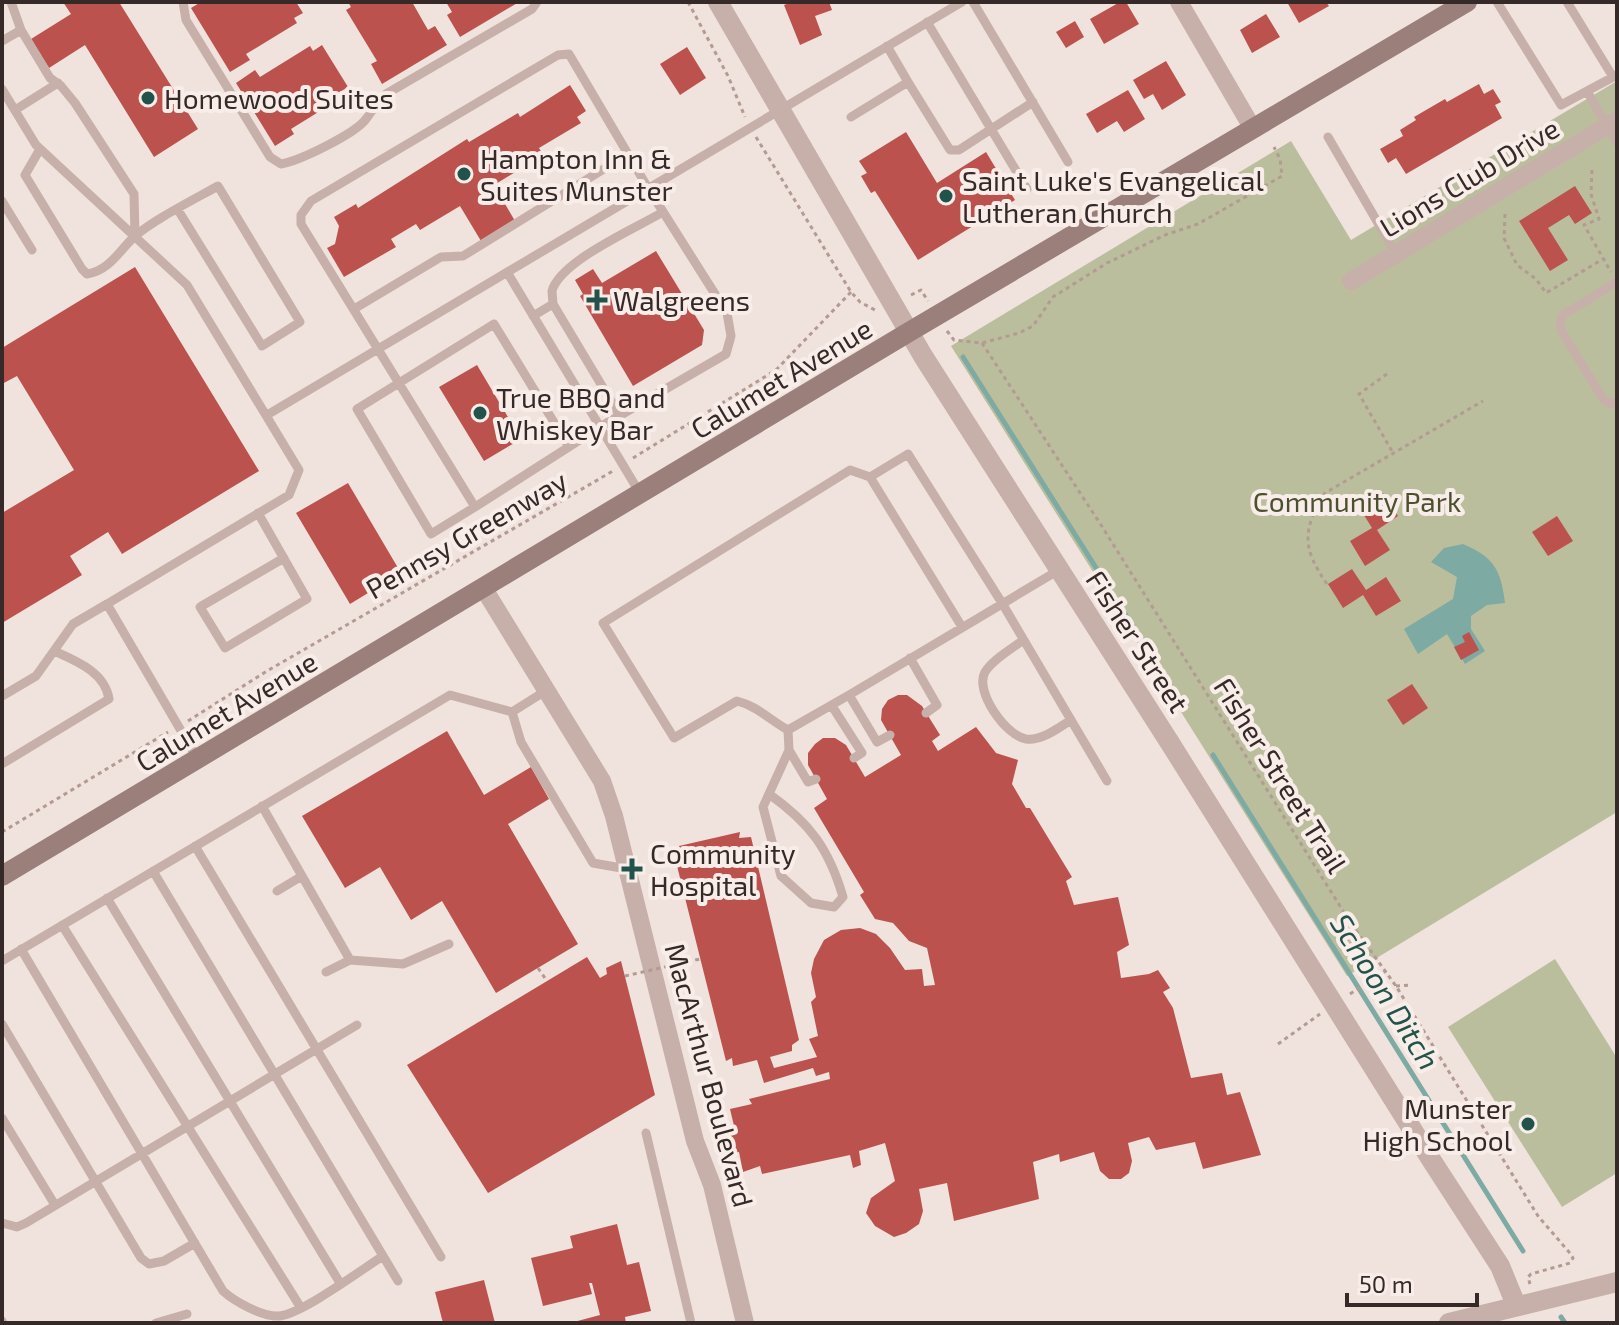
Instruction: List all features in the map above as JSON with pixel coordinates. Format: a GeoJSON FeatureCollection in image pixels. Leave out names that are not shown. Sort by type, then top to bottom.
{"type":"FeatureCollection","features":[{"type":"Feature","properties":{"kind":"main road","name":"Calumet Avenue"},"geometry":{"type":"LineString","coordinates":[[2,876],[909,332],[1467,2]]}},
{"type":"Feature","properties":{"kind":"street","name":"Fisher Street"},"geometry":{"type":"LineString","coordinates":[[718,2],[909,332],[1059,570],[1342,1000],[1500,1266],[1516,1305]]}},
{"type":"Feature","properties":{"kind":"street"},"geometry":{"type":"LineString","coordinates":[[1179,2],[1253,129]]}},
{"type":"Feature","properties":{"kind":"street","name":"Lions Club Drive"},"geometry":{"type":"LineString","coordinates":[[1351,281],[1612,123]]}},
{"type":"Feature","properties":{"kind":"street","name":"MacArthur Boulevard"},"geometry":{"type":"LineString","coordinates":[[484,589],[602,781],[695,1141],[712,1185],[745,1323]]}},
{"type":"Feature","properties":{"kind":"street"},"geometry":{"type":"LineString","coordinates":[[1449,1323],[1617,1282]]}},
{"type":"Feature","properties":{"kind":"lane"},"geometry":{"type":"LineString","coordinates":[[11,2],[21,30],[50,78],[75,103],[134,194],[135,236]]}},
{"type":"Feature","properties":{"kind":"lane"},"geometry":{"type":"LineString","coordinates":[[183,2],[186,20],[270,157],[281,164],[297,161],[352,130],[365,121],[373,106],[386,94],[532,9],[537,2]]}},
{"type":"Feature","properties":{"kind":"lane"},"geometry":{"type":"LineString","coordinates":[[267,415],[962,2]]}},
{"type":"Feature","properties":{"kind":"lane"},"geometry":{"type":"LineString","coordinates":[[973,2],[1068,162]]}},
{"type":"Feature","properties":{"kind":"lane"},"geometry":{"type":"LineString","coordinates":[[1497,2],[1561,105],[1615,76],[1567,2]]}},
{"type":"Feature","properties":{"kind":"lane"},"geometry":{"type":"LineString","coordinates":[[927,22],[1027,189]]}},
{"type":"Feature","properties":{"kind":"lane"},"geometry":{"type":"LineString","coordinates":[[2,41],[21,30]]}},
{"type":"Feature","properties":{"kind":"lane"},"geometry":{"type":"LineString","coordinates":[[887,46],[950,150],[959,150],[1033,102]]}},
{"type":"Feature","properties":{"kind":"lane"},"geometry":{"type":"LineString","coordinates":[[475,507],[399,381],[301,224],[301,215],[311,201],[558,55],[569,54],[727,313],[731,336],[726,354],[600,427],[569,447],[475,507],[431,534],[357,409],[399,381],[494,324],[569,447]]}},
{"type":"Feature","properties":{"kind":"lane"},"geometry":{"type":"LineString","coordinates":[[851,117],[908,82]]}},
{"type":"Feature","properties":{"kind":"lane"},"geometry":{"type":"LineString","coordinates":[[15,110],[58,83]]}},
{"type":"Feature","properties":{"kind":"lane"},"geometry":{"type":"LineString","coordinates":[[2,89],[40,149],[187,285],[299,470],[289,495],[73,624],[36,676],[2,696]]}},
{"type":"Feature","properties":{"kind":"lane"},"geometry":{"type":"LineString","coordinates":[[1588,93],[1612,123],[1617,143]]}},
{"type":"Feature","properties":{"kind":"lane"},"geometry":{"type":"LineString","coordinates":[[1328,137],[1396,254]]}},
{"type":"Feature","properties":{"kind":"lane"},"geometry":{"type":"LineString","coordinates":[[40,149],[25,175],[87,274],[97,273],[106,267],[135,236],[178,210],[218,186],[300,322],[262,346],[178,210]]}},
{"type":"Feature","properties":{"kind":"lane"},"geometry":{"type":"LineString","coordinates":[[354,309],[441,257],[463,256],[628,154]]}},
{"type":"Feature","properties":{"kind":"lane"},"geometry":{"type":"LineString","coordinates":[[2,201],[32,250]]}},
{"type":"Feature","properties":{"kind":"lane"},"geometry":{"type":"LineString","coordinates":[[620,416],[553,304],[552,292],[563,274],[578,261],[663,212]]}},
{"type":"Feature","properties":{"kind":"lane"},"geometry":{"type":"LineString","coordinates":[[507,272],[641,495]]}},
{"type":"Feature","properties":{"kind":"lane"},"geometry":{"type":"LineString","coordinates":[[1617,282],[1563,315],[1560,322],[1561,330],[1603,399],[1611,404],[1617,402]]}},
{"type":"Feature","properties":{"kind":"lane"},"geometry":{"type":"LineString","coordinates":[[533,316],[553,304]]}},
{"type":"Feature","properties":{"kind":"lane"},"geometry":{"type":"LineString","coordinates":[[870,477],[908,454],[1002,603],[1107,781]]}},
{"type":"Feature","properties":{"kind":"lane"},"geometry":{"type":"LineString","coordinates":[[788,730],[771,721],[751,704],[737,701],[674,738],[603,623],[850,470],[870,477],[962,627]]}},
{"type":"Feature","properties":{"kind":"lane"},"geometry":{"type":"LineString","coordinates":[[258,513],[284,558],[307,599],[225,648],[200,607],[284,558]]}},
{"type":"Feature","properties":{"kind":"lane"},"geometry":{"type":"LineString","coordinates":[[788,730],[1059,570]]}},
{"type":"Feature","properties":{"kind":"lane"},"geometry":{"type":"LineString","coordinates":[[107,604],[198,760]]}},
{"type":"Feature","properties":{"kind":"lane"},"geometry":{"type":"LineString","coordinates":[[1023,640],[983,674],[989,705],[1009,731],[1025,739],[1040,738],[1071,720]]}},
{"type":"Feature","properties":{"kind":"lane"},"geometry":{"type":"LineString","coordinates":[[2,764],[109,699],[99,678],[80,663],[54,651]]}},
{"type":"Feature","properties":{"kind":"lane"},"geometry":{"type":"LineString","coordinates":[[910,658],[937,705],[926,713]]}},
{"type":"Feature","properties":{"kind":"lane"},"geometry":{"type":"LineString","coordinates":[[2,961],[450,695],[512,712],[547,690]]}},
{"type":"Feature","properties":{"kind":"lane"},"geometry":{"type":"LineString","coordinates":[[849,695],[877,742],[890,735]]}},
{"type":"Feature","properties":{"kind":"lane"},"geometry":{"type":"LineString","coordinates":[[832,706],[862,753],[854,758]]}},
{"type":"Feature","properties":{"kind":"lane"},"geometry":{"type":"LineString","coordinates":[[512,712],[521,742],[593,863],[627,869]]}},
{"type":"Feature","properties":{"kind":"lane"},"geometry":{"type":"LineString","coordinates":[[769,794],[810,828],[835,869],[843,897],[834,907],[811,903],[781,876],[763,807],[789,750],[788,730]]}},
{"type":"Feature","properties":{"kind":"lane"},"geometry":{"type":"LineString","coordinates":[[789,750],[808,782],[816,779]]}},
{"type":"Feature","properties":{"kind":"lane"},"geometry":{"type":"LineString","coordinates":[[262,806],[350,960]]}},
{"type":"Feature","properties":{"kind":"lane"},"geometry":{"type":"LineString","coordinates":[[195,846],[441,1257]]}},
{"type":"Feature","properties":{"kind":"lane"},"geometry":{"type":"LineString","coordinates":[[153,871],[398,1281]]}},
{"type":"Feature","properties":{"kind":"lane"},"geometry":{"type":"LineString","coordinates":[[277,891],[302,876]]}},
{"type":"Feature","properties":{"kind":"lane"},"geometry":{"type":"LineString","coordinates":[[107,898],[340,1283]]}},
{"type":"Feature","properties":{"kind":"lane"},"geometry":{"type":"LineString","coordinates":[[62,925],[301,1308]]}},
{"type":"Feature","properties":{"kind":"lane"},"geometry":{"type":"LineString","coordinates":[[326,972],[350,960],[403,964],[449,944]]}},
{"type":"Feature","properties":{"kind":"lane"},"geometry":{"type":"LineString","coordinates":[[21,949],[223,1291],[237,1303],[279,1316],[301,1308],[383,1256]]}},
{"type":"Feature","properties":{"kind":"lane"},"geometry":{"type":"LineString","coordinates":[[2,1024],[141,1258],[149,1264],[164,1261],[195,1243]]}},
{"type":"Feature","properties":{"kind":"lane"},"geometry":{"type":"LineString","coordinates":[[2,1223],[17,1227],[357,1025]]}},
{"type":"Feature","properties":{"kind":"lane"},"geometry":{"type":"LineString","coordinates":[[2,1118],[55,1205]]}},
{"type":"Feature","properties":{"kind":"lane"},"geometry":{"type":"LineString","coordinates":[[646,1133],[691,1323]]}},
{"type":"Feature","properties":{"kind":"lane"},"geometry":{"type":"LineString","coordinates":[[156,1323],[187,1314]]}},
{"type":"Feature","properties":{"kind":"path"},"geometry":{"type":"LineString","coordinates":[[688,2],[728,76],[733,94],[750,127],[851,292],[860,302],[878,312]]}},
{"type":"Feature","properties":{"kind":"path"},"geometry":{"type":"LineString","coordinates":[[954,340],[982,343],[1033,326],[1053,297],[1107,263],[1165,235],[1198,224],[1282,176],[1280,159],[1274,147]]}},
{"type":"Feature","properties":{"kind":"path"},"geometry":{"type":"LineString","coordinates":[[1592,170],[1591,194],[1599,219],[1584,225],[1617,282]]}},
{"type":"Feature","properties":{"kind":"path"},"geometry":{"type":"LineString","coordinates":[[1505,214],[1504,238],[1517,265],[1536,279],[1546,293],[1603,259]]}},
{"type":"Feature","properties":{"kind":"path","name":"Pennsy Greenway"},"geometry":{"type":"LineString","coordinates":[[2,832],[267,671],[623,465],[776,370],[851,292]]}},
{"type":"Feature","properties":{"kind":"path","name":"Fisher Street Trail"},"geometry":{"type":"LineString","coordinates":[[982,343],[1108,536],[1350,922],[1396,986],[1538,1216],[1573,1258],[1561,1268],[1531,1274],[1529,1280]]}},
{"type":"Feature","properties":{"kind":"path"},"geometry":{"type":"LineString","coordinates":[[1387,374],[1359,394],[1393,453]]}},
{"type":"Feature","properties":{"kind":"path"},"geometry":{"type":"LineString","coordinates":[[1327,584],[1310,556],[1306,537],[1312,515],[1325,493],[1483,401]]}},
{"type":"Feature","properties":{"kind":"path"},"geometry":{"type":"LineString","coordinates":[[625,976],[700,959]]}},
{"type":"Feature","properties":{"kind":"path"},"geometry":{"type":"LineString","coordinates":[[538,968],[547,981]]}},
{"type":"Feature","properties":{"kind":"path"},"geometry":{"type":"LineString","coordinates":[[1278,1044],[1386,971]]}},
{"type":"Feature","properties":{"kind":"path"},"geometry":{"type":"LineString","coordinates":[[1396,986],[1412,985]]}},
{"type":"Feature","properties":{"kind":"green space","name":"Community Park"},"geometry":{"type":"Polygon","coordinates":[[[1617,81],[1617,812],[1347,976],[951,346],[1291,141],[1351,240],[1617,81]]]}},
{"type":"Feature","properties":{"kind":"green space"},"geometry":{"type":"Polygon","coordinates":[[[1555,959],[1617,1058],[1617,1173],[1562,1207],[1448,1027],[1555,959]]]}},
{"type":"Feature","properties":{"kind":"water"},"geometry":{"type":"Polygon","coordinates":[[[1463,544],[1482,554],[1494,566],[1505,603],[1487,605],[1471,616],[1471,629],[1485,651],[1465,664],[1447,634],[1418,654],[1404,629],[1453,599],[1457,577],[1431,562],[1444,548],[1463,544]]]}},
{"type":"Feature","properties":{"kind":"building","name":"Homewood Suites"},"geometry":{"type":"Polygon","coordinates":[[[63,2],[119,2],[198,129],[154,157],[85,45],[49,68],[31,39],[71,14],[63,2]]]}},
{"type":"Feature","properties":{"kind":"building"},"geometry":{"type":"Polygon","coordinates":[[[201,2],[296,2],[303,13],[294,18],[297,23],[246,54],[250,60],[230,72],[191,8],[201,2]]]}},
{"type":"Feature","properties":{"kind":"building"},"geometry":{"type":"Polygon","coordinates":[[[348,2],[412,2],[428,30],[435,26],[447,45],[382,84],[371,64],[377,61],[346,10],[351,7],[348,2]]]}},
{"type":"Feature","properties":{"kind":"building"},"geometry":{"type":"Polygon","coordinates":[[[446,2],[519,2],[460,37],[447,15],[452,12],[446,2]]]}},
{"type":"Feature","properties":{"kind":"building"},"geometry":{"type":"Polygon","coordinates":[[[792,2],[829,2],[832,10],[815,16],[822,35],[800,45],[784,5],[792,2]]]}},
{"type":"Feature","properties":{"kind":"building"},"geometry":{"type":"Polygon","coordinates":[[[1120,2],[1126,2],[1139,24],[1104,44],[1090,19],[1120,2]]]}},
{"type":"Feature","properties":{"kind":"building"},"geometry":{"type":"Polygon","coordinates":[[[1287,2],[1326,2],[1329,6],[1299,23],[1287,2]]]}},
{"type":"Feature","properties":{"kind":"building"},"geometry":{"type":"Polygon","coordinates":[[[1266,14],[1280,37],[1252,53],[1240,30],[1266,14]]]}},
{"type":"Feature","properties":{"kind":"building"},"geometry":{"type":"Polygon","coordinates":[[[1075,21],[1084,37],[1066,48],[1056,32],[1075,21]]]}},
{"type":"Feature","properties":{"kind":"building"},"geometry":{"type":"Polygon","coordinates":[[[322,45],[348,87],[338,93],[341,98],[291,129],[294,134],[275,146],[236,83],[255,70],[260,77],[310,46],[313,51],[322,45]]]}},
{"type":"Feature","properties":{"kind":"building"},"geometry":{"type":"Polygon","coordinates":[[[687,47],[706,78],[680,95],[660,64],[687,47]]]}},
{"type":"Feature","properties":{"kind":"building"},"geometry":{"type":"Polygon","coordinates":[[[1166,61],[1186,95],[1162,110],[1153,94],[1144,99],[1133,80],[1166,61]]]}},
{"type":"Feature","properties":{"kind":"building"},"geometry":{"type":"Polygon","coordinates":[[[1479,84],[1484,94],[1493,89],[1501,102],[1495,105],[1502,118],[1406,174],[1396,158],[1388,163],[1380,149],[1403,136],[1400,130],[1416,120],[1414,117],[1479,84]]]}},
{"type":"Feature","properties":{"kind":"building","name":"Hampton Inn & Suites Munster"},"geometry":{"type":"Polygon","coordinates":[[[570,85],[586,111],[577,117],[581,123],[539,148],[543,155],[494,185],[515,221],[481,241],[460,206],[420,230],[416,224],[391,239],[396,247],[344,277],[327,248],[335,244],[339,226],[334,217],[356,204],[358,208],[467,139],[469,142],[518,113],[520,117],[570,85]]]}},
{"type":"Feature","properties":{"kind":"building"},"geometry":{"type":"Polygon","coordinates":[[[1128,90],[1145,119],[1124,132],[1117,121],[1097,133],[1086,114],[1128,90]]]}},
{"type":"Feature","properties":{"kind":"building","name":"Saint Luke's Evangelical Lutheran Church"},"geometry":{"type":"Polygon","coordinates":[[[906,132],[937,183],[986,152],[1015,200],[918,260],[875,191],[871,193],[861,176],[867,173],[859,161],[906,132]]]}},
{"type":"Feature","properties":{"kind":"building"},"geometry":{"type":"Polygon","coordinates":[[[1575,186],[1592,213],[1575,224],[1569,215],[1548,228],[1568,260],[1550,271],[1519,221],[1575,186]]]}},
{"type":"Feature","properties":{"kind":"building","name":"Walgreens"},"geometry":{"type":"Polygon","coordinates":[[[656,251],[704,330],[702,345],[633,386],[580,296],[583,294],[575,280],[593,269],[602,283],[656,251]]]}},
{"type":"Feature","properties":{"kind":"building"},"geometry":{"type":"Polygon","coordinates":[[[135,267],[259,471],[122,554],[108,532],[70,556],[82,575],[2,623],[2,513],[74,470],[17,376],[2,384],[2,348],[135,267]]]}},
{"type":"Feature","properties":{"kind":"building","name":"True BBQ and Whiskey Bar"},"geometry":{"type":"Polygon","coordinates":[[[477,365],[521,439],[484,461],[439,387],[477,365]]]}},
{"type":"Feature","properties":{"kind":"building"},"geometry":{"type":"Polygon","coordinates":[[[348,483],[401,573],[350,604],[296,513],[348,483]]]}},
{"type":"Feature","properties":{"kind":"building"},"geometry":{"type":"Polygon","coordinates":[[[1383,493],[1398,516],[1377,530],[1390,550],[1365,566],[1350,541],[1372,528],[1359,507],[1383,493]]]}},
{"type":"Feature","properties":{"kind":"building"},"geometry":{"type":"Polygon","coordinates":[[[1557,516],[1573,541],[1548,556],[1532,532],[1557,516]]]}},
{"type":"Feature","properties":{"kind":"building"},"geometry":{"type":"Polygon","coordinates":[[[1352,569],[1366,590],[1386,577],[1401,601],[1376,616],[1363,595],[1343,608],[1328,584],[1352,569]]]}},
{"type":"Feature","properties":{"kind":"building"},"geometry":{"type":"Polygon","coordinates":[[[1469,632],[1479,650],[1461,660],[1454,647],[1465,642],[1462,636],[1469,632]]]}},
{"type":"Feature","properties":{"kind":"building"},"geometry":{"type":"Polygon","coordinates":[[[1412,684],[1428,708],[1403,725],[1387,700],[1412,684]]]}},
{"type":"Feature","properties":{"kind":"building"},"geometry":{"type":"Polygon","coordinates":[[[907,695],[922,706],[940,735],[932,741],[938,751],[976,727],[996,753],[1018,760],[1012,784],[1072,877],[1066,881],[1074,905],[1118,897],[1129,945],[1117,952],[1121,978],[1158,970],[1170,988],[1163,992],[1173,1008],[1191,1078],[1222,1073],[1227,1095],[1240,1092],[1261,1155],[1203,1169],[1195,1142],[1156,1150],[1149,1137],[1128,1143],[1132,1161],[1129,1173],[1121,1179],[1109,1179],[1100,1171],[1094,1152],[1060,1162],[1059,1154],[1033,1162],[1039,1199],[954,1221],[947,1183],[919,1189],[923,1211],[919,1224],[894,1237],[875,1226],[866,1213],[871,1198],[895,1181],[885,1143],[859,1151],[861,1165],[853,1168],[850,1155],[762,1174],[760,1166],[743,1172],[739,1152],[731,1154],[724,1131],[735,1130],[730,1109],[752,1104],[749,1099],[830,1079],[829,1072],[816,1076],[813,1068],[764,1083],[757,1060],[733,1066],[732,1058],[726,1061],[674,854],[681,854],[679,846],[740,832],[739,838],[751,837],[799,1040],[792,1045],[792,1051],[770,1057],[774,1068],[817,1057],[809,1039],[818,1036],[811,1002],[816,997],[811,973],[824,940],[841,930],[860,928],[876,934],[905,970],[922,969],[924,986],[935,985],[927,948],[909,941],[893,923],[875,919],[860,895],[864,892],[814,808],[827,799],[808,765],[808,753],[823,738],[835,738],[846,745],[865,777],[901,755],[881,720],[882,709],[888,700],[907,695]]]}},
{"type":"Feature","properties":{"kind":"building"},"geometry":{"type":"Polygon","coordinates":[[[447,731],[484,795],[531,767],[549,799],[508,824],[578,944],[496,993],[442,901],[411,920],[380,867],[345,888],[302,816],[447,731]]]}},
{"type":"Feature","properties":{"kind":"building"},"geometry":{"type":"Polygon","coordinates":[[[587,957],[600,978],[607,974],[606,968],[621,961],[655,1095],[488,1193],[407,1065],[587,957]]]}},
{"type":"Feature","properties":{"kind":"building"},"geometry":{"type":"Polygon","coordinates":[[[617,1224],[627,1265],[639,1262],[651,1311],[625,1317],[626,1323],[570,1323],[600,1315],[592,1283],[589,1283],[592,1294],[543,1306],[531,1258],[573,1248],[570,1236],[617,1224]]]}},
{"type":"Feature","properties":{"kind":"building"},"geometry":{"type":"Polygon","coordinates":[[[484,1280],[495,1323],[443,1323],[435,1292],[484,1280]]]}},
{"type":"Feature","properties":{"kind":"waterway","name":"Schoon Ditch"},"geometry":{"type":"LineString","coordinates":[[963,357],[1175,693]]}},
{"type":"Feature","properties":{"kind":"waterway","name":"Schoon Ditch"},"geometry":{"type":"LineString","coordinates":[[1213,755],[1523,1251]]}},
{"type":"Feature","properties":{"kind":"waterway","name":"Schoon Ditch"},"geometry":{"type":"LineString","coordinates":[[1561,1317],[1565,1323]]}},
{"type":"Feature","properties":{"kind":"place","name":"Homewood Suites"},"geometry":{"type":"Point","coordinates":[148,98]}},
{"type":"Feature","properties":{"kind":"place","name":"Hampton Inn & Suites Munster"},"geometry":{"type":"Point","coordinates":[464,174]}},
{"type":"Feature","properties":{"kind":"place","name":"Saint Luke's Evangelical Lutheran Church"},"geometry":{"type":"Point","coordinates":[946,196]}},
{"type":"Feature","properties":{"kind":"place","name":"Walgreens"},"geometry":{"type":"Point","coordinates":[597,300]}},
{"type":"Feature","properties":{"kind":"place","name":"True BBQ and Whiskey Bar"},"geometry":{"type":"Point","coordinates":[480,413]}},
{"type":"Feature","properties":{"kind":"place","name":"Community Hospital"},"geometry":{"type":"Point","coordinates":[632,869]}},
{"type":"Feature","properties":{"kind":"place","name":"Munster High School"},"geometry":{"type":"Point","coordinates":[1528,1124]}}]}
